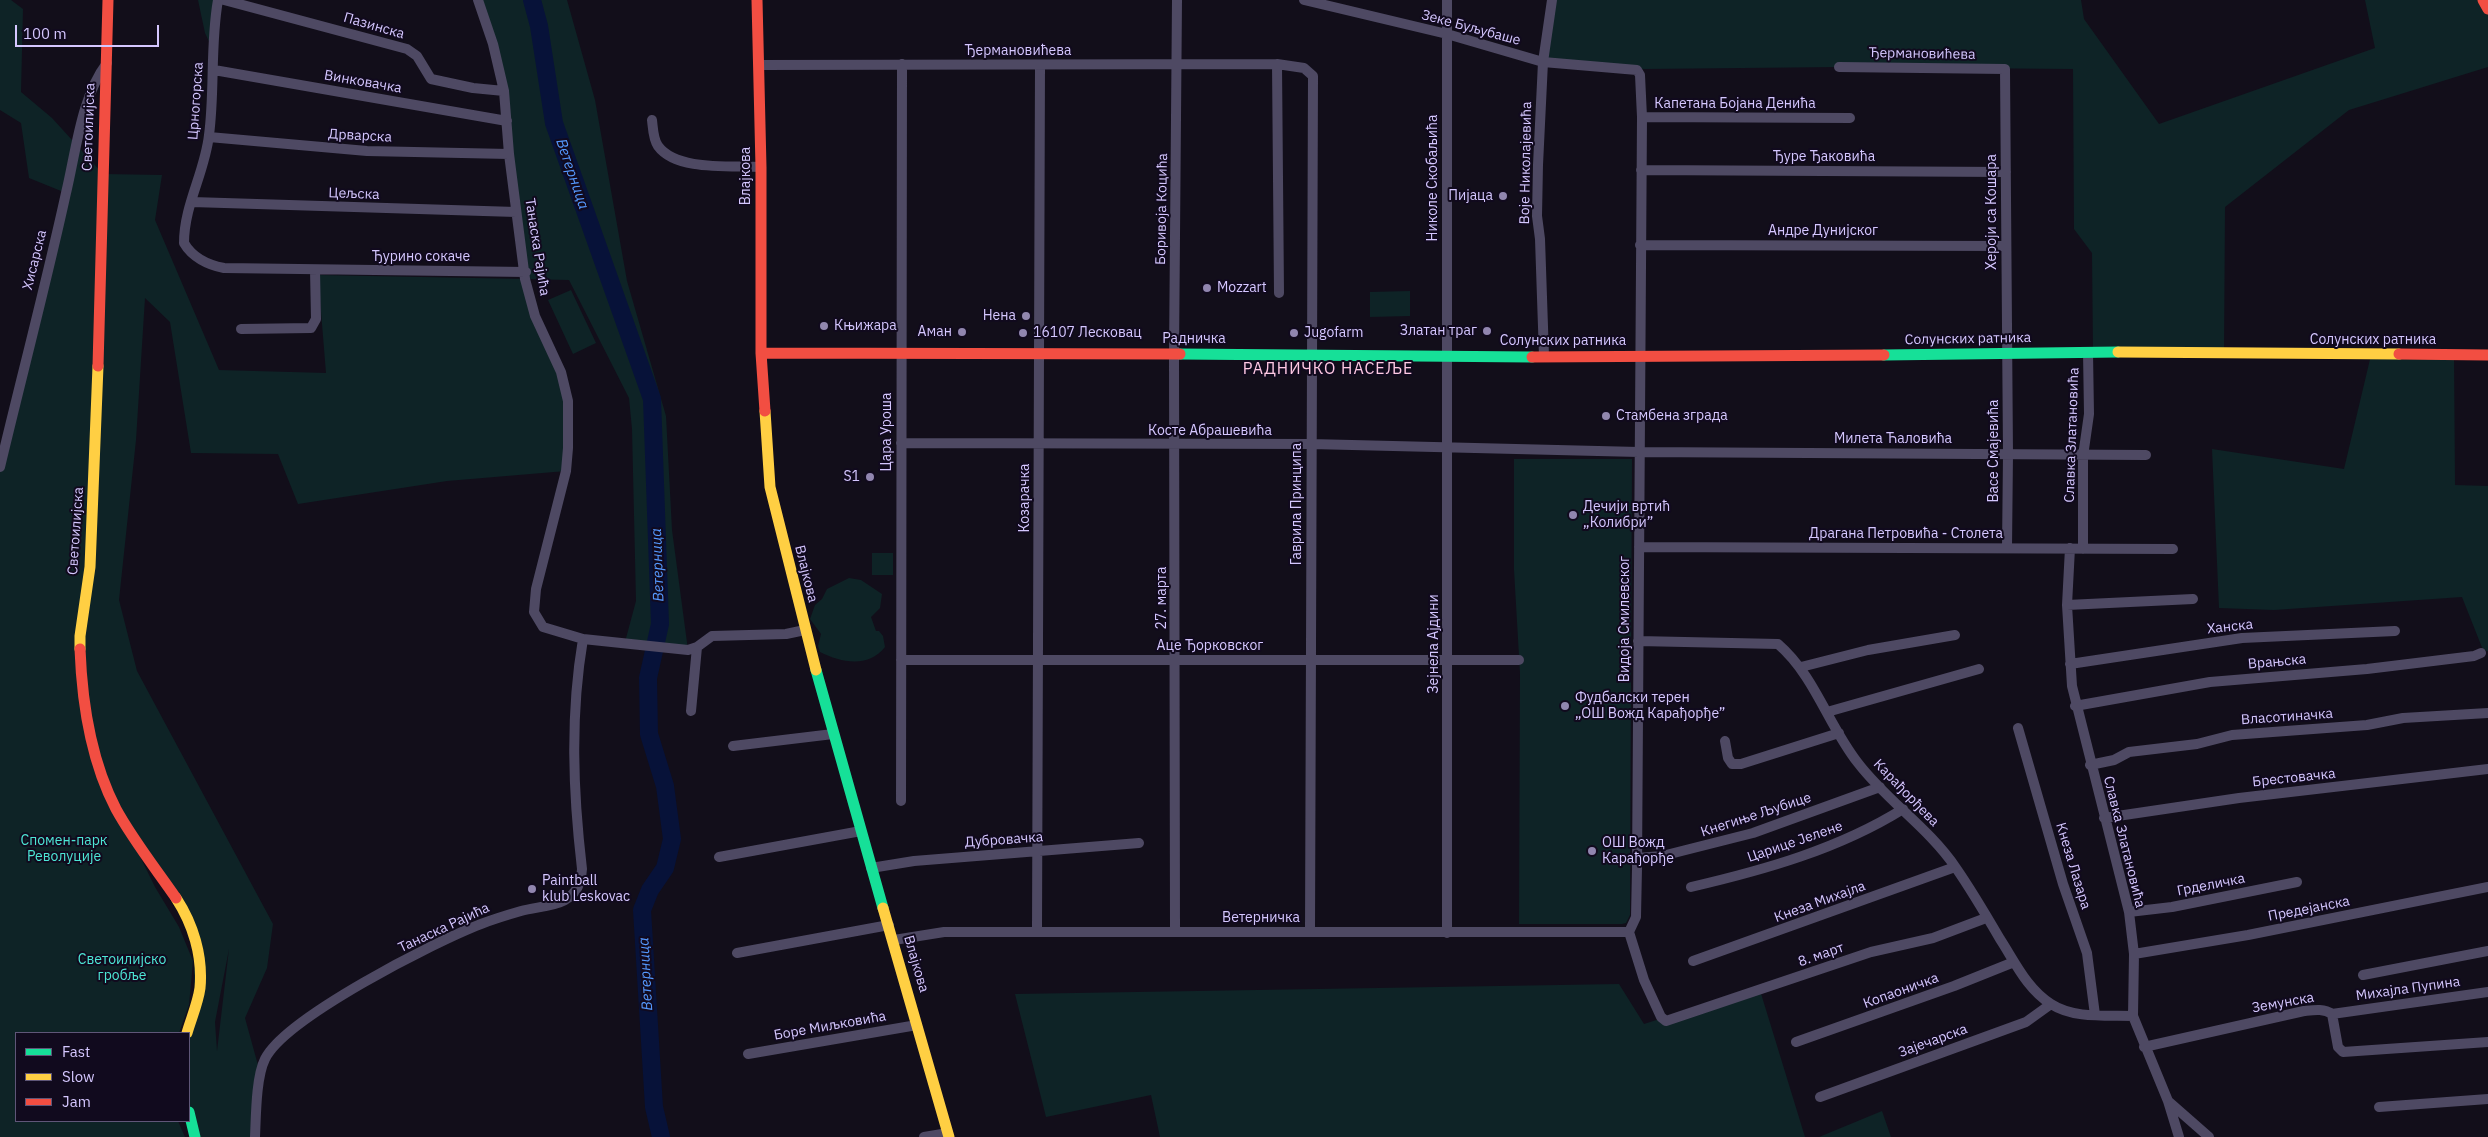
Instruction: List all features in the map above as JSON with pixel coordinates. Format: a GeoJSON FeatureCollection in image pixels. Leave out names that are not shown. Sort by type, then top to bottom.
{"type":"FeatureCollection","features":[{"type":"Feature","properties":{"kind":"main road","name":"Светоилијска"},"geometry":{"type":"LineString","coordinates":[[108,0],[96,453],[90,567],[80,636],[81,670],[97,764],[103,780],[117,810],[185,912],[199,951],[200,988],[187,1032]]}},
{"type":"Feature","properties":{"kind":"main road","name":"Влајкова"},"geometry":{"type":"LineString","coordinates":[[757,0],[761,167],[761,353],[770,487],[833,734],[949,1135]]}},
{"type":"Feature","properties":{"kind":"main road"},"geometry":{"type":"LineString","coordinates":[[2483,0],[2488,9]]}},
{"type":"Feature","properties":{"kind":"main road","name":"Солунских ратника"},"geometry":{"type":"LineString","coordinates":[[1448,356],[1640,357],[2088,352],[2488,355]]}},
{"type":"Feature","properties":{"kind":"main road","name":"Радничка"},"geometry":{"type":"LineString","coordinates":[[761,353],[1312,355],[1374,358],[1448,356]]}},
{"type":"Feature","properties":{"kind":"main road"},"geometry":{"type":"LineString","coordinates":[[190,1116],[195,1137]]}},
{"type":"Feature","properties":{"kind":"street","name":"Црногорска"},"geometry":{"type":"LineString","coordinates":[[192,202],[209,137],[214,70],[212,50],[218,0]]}},
{"type":"Feature","properties":{"kind":"street","name":"Пазинска"},"geometry":{"type":"LineString","coordinates":[[224,0],[407,49],[417,56],[430,79],[504,92]]}},
{"type":"Feature","properties":{"kind":"street","name":"Танаска Рајића"},"geometry":{"type":"LineString","coordinates":[[478,0],[493,44],[504,92],[509,154],[526,272],[525,279],[535,316],[565,385],[568,417],[566,471],[536,588],[534,612],[543,627],[583,639],[692,648]]}},
{"type":"Feature","properties":{"kind":"street"},"geometry":{"type":"LineString","coordinates":[[1177,0],[1177,65]]}},
{"type":"Feature","properties":{"kind":"street","name":"Зеке Буљубаше"},"geometry":{"type":"LineString","coordinates":[[1304,0],[1447,34],[1543,62]]}},
{"type":"Feature","properties":{"kind":"street","name":"Николе Скобаљића"},"geometry":{"type":"LineString","coordinates":[[1447,0],[1445,302],[1448,356]]}},
{"type":"Feature","properties":{"kind":"street","name":"Воје Николајевића"},"geometry":{"type":"LineString","coordinates":[[1544,356],[1540,239],[1537,216],[1543,62],[1552,0]]}},
{"type":"Feature","properties":{"kind":"street","name":"Капетана Бојана Денића"},"geometry":{"type":"LineString","coordinates":[[1543,62],[1637,70],[1640,75],[1642,117],[1850,118]]}},
{"type":"Feature","properties":{"kind":"street","name":"Хисарска"},"geometry":{"type":"LineString","coordinates":[[0,467],[76,144],[96,77],[107,63]]}},
{"type":"Feature","properties":{"kind":"street","name":"Цара Уроша"},"geometry":{"type":"LineString","coordinates":[[901,801],[900,353],[902,64]]}},
{"type":"Feature","properties":{"kind":"street","name":"Ђермановићева"},"geometry":{"type":"LineString","coordinates":[[759,65],[1278,64],[1304,68],[1313,76]]}},
{"type":"Feature","properties":{"kind":"street"},"geometry":{"type":"LineString","coordinates":[[1278,64],[1279,293]]}},
{"type":"Feature","properties":{"kind":"street","name":"Козарачка"},"geometry":{"type":"LineString","coordinates":[[1037,931],[1040,65]]}},
{"type":"Feature","properties":{"kind":"street","name":"Боривоја Коцића"},"geometry":{"type":"LineString","coordinates":[[1174,354],[1177,65]]}},
{"type":"Feature","properties":{"kind":"street","name":"Ђермановићева"},"geometry":{"type":"LineString","coordinates":[[1839,67],[2005,69]]}},
{"type":"Feature","properties":{"kind":"street","name":"Хероји са Кошара"},"geometry":{"type":"LineString","coordinates":[[2005,69],[2007,354]]}},
{"type":"Feature","properties":{"kind":"street","name":"Винковачка"},"geometry":{"type":"LineString","coordinates":[[214,70],[507,121]]}},
{"type":"Feature","properties":{"kind":"street","name":"Гаврила Принципа"},"geometry":{"type":"LineString","coordinates":[[1310,932],[1313,76]]}},
{"type":"Feature","properties":{"kind":"street"},"geometry":{"type":"LineString","coordinates":[[1640,357],[1642,117]]}},
{"type":"Feature","properties":{"kind":"street"},"geometry":{"type":"LineString","coordinates":[[652,120],[659,147],[678,161],[761,167]]}},
{"type":"Feature","properties":{"kind":"street","name":"Дрварска"},"geometry":{"type":"LineString","coordinates":[[209,137],[358,150],[509,154]]}},
{"type":"Feature","properties":{"kind":"street","name":"Ђуре Ђаковића"},"geometry":{"type":"LineString","coordinates":[[1642,170],[2006,172]]}},
{"type":"Feature","properties":{"kind":"street","name":"Цељска"},"geometry":{"type":"LineString","coordinates":[[192,202],[516,212]]}},
{"type":"Feature","properties":{"kind":"street","name":"Ђурино сокаче"},"geometry":{"type":"LineString","coordinates":[[192,202],[188,208],[184,243],[196,256],[207,263],[224,268],[526,272]]}},
{"type":"Feature","properties":{"kind":"street","name":"Андре Дунијског"},"geometry":{"type":"LineString","coordinates":[[1640,245],[2006,246]]}},
{"type":"Feature","properties":{"kind":"street"},"geometry":{"type":"LineString","coordinates":[[241,329],[311,328],[316,319],[315,270]]}},
{"type":"Feature","properties":{"kind":"street","name":"Славка Златановића"},"geometry":{"type":"LineString","coordinates":[[2083,549],[2083,456],[2089,414],[2088,352]]}},
{"type":"Feature","properties":{"kind":"street","name":"27. марта"},"geometry":{"type":"LineString","coordinates":[[1174,354],[1175,932]]}},
{"type":"Feature","properties":{"kind":"street","name":"Васе Смајевића"},"geometry":{"type":"LineString","coordinates":[[2007,354],[2007,548]]}},
{"type":"Feature","properties":{"kind":"street","name":"Зејнела Ајдини"},"geometry":{"type":"LineString","coordinates":[[1446,933],[1448,356]]}},
{"type":"Feature","properties":{"kind":"street","name":"Видоја Смилевског"},"geometry":{"type":"LineString","coordinates":[[1629,932],[1636,917],[1640,357]]}},
{"type":"Feature","properties":{"kind":"street","name":"Косте Абрашевића"},"geometry":{"type":"LineString","coordinates":[[901,443],[1175,446],[1311,444],[1639,452]]}},
{"type":"Feature","properties":{"kind":"street","name":"Милета Ћаловића"},"geometry":{"type":"LineString","coordinates":[[1639,452],[2146,455]]}},
{"type":"Feature","properties":{"kind":"street","name":"Драгана Петровића - Столета"},"geometry":{"type":"LineString","coordinates":[[1639,547],[2173,549]]}},
{"type":"Feature","properties":{"kind":"street","name":"Славка Златановића"},"geometry":{"type":"LineString","coordinates":[[2070,548],[2067,605],[2070,664],[2075,706],[2129,912],[2134,954],[2132,1016],[2168,1101],[2179,1137]]}},
{"type":"Feature","properties":{"kind":"street"},"geometry":{"type":"LineString","coordinates":[[2067,605],[2194,599]]}},
{"type":"Feature","properties":{"kind":"street"},"geometry":{"type":"LineString","coordinates":[[691,711],[692,648],[712,636],[786,634],[805,630]]}},
{"type":"Feature","properties":{"kind":"street","name":"Ханска"},"geometry":{"type":"LineString","coordinates":[[2070,664],[2242,638],[2395,631]]}},
{"type":"Feature","properties":{"kind":"street"},"geometry":{"type":"LineString","coordinates":[[1800,668],[1868,650],[1955,635]]}},
{"type":"Feature","properties":{"kind":"street","name":"Танаска Рајића"},"geometry":{"type":"LineString","coordinates":[[255,1137],[258,1092],[264,1060],[273,1045],[292,1028],[365,982],[439,944],[480,925],[521,911],[562,901],[578,888],[582,869],[578,833],[573,724],[577,674],[583,639]]}},
{"type":"Feature","properties":{"kind":"street","name":"Карађорђева"},"geometry":{"type":"LineString","coordinates":[[1638,641],[1778,644],[1800,668],[1856,761],[1903,809],[1955,867],[2014,962],[2037,994],[2051,1004],[2071,1013],[2132,1016]]}},
{"type":"Feature","properties":{"kind":"street","name":"Врањска"},"geometry":{"type":"LineString","coordinates":[[2075,706],[2210,682],[2367,669],[2466,657],[2481,653]]}},
{"type":"Feature","properties":{"kind":"street","name":"Аце Ђорковског"},"geometry":{"type":"LineString","coordinates":[[900,660],[1518,660]]}},
{"type":"Feature","properties":{"kind":"street"},"geometry":{"type":"LineString","coordinates":[[1827,712],[1979,669]]}},
{"type":"Feature","properties":{"kind":"street","name":"Власотиначка"},"geometry":{"type":"LineString","coordinates":[[2090,765],[2114,760],[2129,752],[2197,744],[2232,735],[2368,725],[2403,718],[2488,712]]}},
{"type":"Feature","properties":{"kind":"street","name":"Кнеза Лазара"},"geometry":{"type":"LineString","coordinates":[[2018,728],[2063,884],[2087,953],[2095,1015]]}},
{"type":"Feature","properties":{"kind":"street"},"geometry":{"type":"LineString","coordinates":[[1725,741],[1728,758],[1732,764],[1741,764],[1839,733]]}},
{"type":"Feature","properties":{"kind":"street"},"geometry":{"type":"LineString","coordinates":[[733,746],[833,734]]}},
{"type":"Feature","properties":{"kind":"street","name":"Брестовачка"},"geometry":{"type":"LineString","coordinates":[[2104,818],[2239,798],[2488,769]]}},
{"type":"Feature","properties":{"kind":"street","name":"Кнегиње Љубице"},"geometry":{"type":"LineString","coordinates":[[1637,858],[1662,856],[1745,835],[1880,787]]}},
{"type":"Feature","properties":{"kind":"street","name":"Царице Јелене"},"geometry":{"type":"LineString","coordinates":[[1691,887],[1732,877],[1826,847],[1859,834],[1903,809]]}},
{"type":"Feature","properties":{"kind":"street"},"geometry":{"type":"LineString","coordinates":[[719,857],[861,831]]}},
{"type":"Feature","properties":{"kind":"street","name":"Дубровачка"},"geometry":{"type":"LineString","coordinates":[[871,868],[914,861],[1139,843]]}},
{"type":"Feature","properties":{"kind":"street","name":"Кнеза Михајла"},"geometry":{"type":"LineString","coordinates":[[1693,961],[1955,867]]}},
{"type":"Feature","properties":{"kind":"street","name":"Грделичка"},"geometry":{"type":"LineString","coordinates":[[2129,912],[2172,907],[2297,882]]}},
{"type":"Feature","properties":{"kind":"street","name":"Предејанска"},"geometry":{"type":"LineString","coordinates":[[2134,954],[2248,935],[2488,887]]}},
{"type":"Feature","properties":{"kind":"street","name":"8. март"},"geometry":{"type":"LineString","coordinates":[[1629,932],[1644,980],[1661,1017],[1666,1021],[1871,952],[1933,938],[1986,918]]}},
{"type":"Feature","properties":{"kind":"street"},"geometry":{"type":"LineString","coordinates":[[737,952],[889,925]]}},
{"type":"Feature","properties":{"kind":"street","name":"Ветерничка"},"geometry":{"type":"LineString","coordinates":[[894,940],[944,932],[1629,932]]}},
{"type":"Feature","properties":{"kind":"street"},"geometry":{"type":"LineString","coordinates":[[2362,974],[2488,951]]}},
{"type":"Feature","properties":{"kind":"street","name":"Копаоничка"},"geometry":{"type":"LineString","coordinates":[[1796,1042],[1954,986],[2014,962]]}},
{"type":"Feature","properties":{"kind":"street","name":"Михајла Пупина"},"geometry":{"type":"LineString","coordinates":[[2332,1014],[2488,992]]}},
{"type":"Feature","properties":{"kind":"street","name":"Зајечарска"},"geometry":{"type":"LineString","coordinates":[[1820,1097],[2026,1022],[2051,1004]]}},
{"type":"Feature","properties":{"kind":"street","name":"Земунска"},"geometry":{"type":"LineString","coordinates":[[2144,1046],[2304,1011],[2327,1010],[2332,1014],[2338,1047],[2343,1052],[2488,1042]]}},
{"type":"Feature","properties":{"kind":"street","name":"Боре Миљковића"},"geometry":{"type":"LineString","coordinates":[[748,1054],[917,1025]]}},
{"type":"Feature","properties":{"kind":"street"},"geometry":{"type":"LineString","coordinates":[[2380,1108],[2488,1099]]}},
{"type":"Feature","properties":{"kind":"street"},"geometry":{"type":"LineString","coordinates":[[2168,1101],[2209,1137]]}},
{"type":"Feature","properties":{"kind":"street"},"geometry":{"type":"LineString","coordinates":[[924,1137],[949,1135]]}},
{"type":"Feature","properties":{"kind":"green space"},"geometry":{"type":"Polygon","coordinates":[[[0,0],[11,0],[23,9],[21,92],[52,118],[103,174],[162,175],[155,220],[219,370],[326,373],[318,275],[525,279],[504,91],[478,0],[567,0],[595,100],[627,281],[666,416],[672,530],[688,650],[625,642],[636,601],[632,429],[629,398],[569,280],[526,279],[565,385],[566,471],[447,481],[298,504],[278,454],[191,453],[170,322],[145,298],[136,440],[119,600],[137,671],[273,924],[267,968],[245,1018],[261,1076],[255,1137],[195,1137],[190,1116],[189,1032],[195,1010],[193,930],[119,814],[155,887],[179,927],[193,961],[189,1005],[179,1032],[15,1032],[15,1122],[178,1122],[185,1137],[0,1137],[0,467],[66,193],[29,178],[21,123],[0,110],[0,0]],[[229,949],[215,1022],[217,1051],[229,949]]]}},
{"type":"Feature","properties":{"kind":"green space"},"geometry":{"type":"Polygon","coordinates":[[[198,0],[218,0],[213,50],[205,33],[198,0]]]}},
{"type":"Feature","properties":{"kind":"green space"},"geometry":{"type":"Polygon","coordinates":[[[1554,0],[2081,0],[2084,19],[2159,124],[2375,48],[2365,0],[2488,0],[2488,67],[2349,110],[2225,207],[2224,353],[2093,352],[2092,253],[2074,229],[2073,69],[1839,67],[1644,69],[1543,62],[1554,0]]]}},
{"type":"Feature","properties":{"kind":"green space"},"geometry":{"type":"Polygon","coordinates":[[[571,290],[596,343],[573,354],[548,300],[571,290]]]}},
{"type":"Feature","properties":{"kind":"green space"},"geometry":{"type":"Polygon","coordinates":[[[1410,291],[1410,316],[1370,317],[1370,292],[1410,291]]]}},
{"type":"Feature","properties":{"kind":"green space"},"geometry":{"type":"Polygon","coordinates":[[[2371,355],[2454,355],[2455,485],[2488,486],[2488,651],[2483,650],[2462,597],[2274,610],[2219,608],[2212,449],[2344,469],[2371,355]]]}},
{"type":"Feature","properties":{"kind":"green space"},"geometry":{"type":"Polygon","coordinates":[[[1514,459],[1632,459],[1630,915],[1626,923],[1622,924],[1519,924],[1520,673],[1514,570],[1514,459]]]}},
{"type":"Feature","properties":{"kind":"green space"},"geometry":{"type":"Polygon","coordinates":[[[872,553],[893,553],[893,575],[872,575],[872,553]]]}},
{"type":"Feature","properties":{"kind":"green space"},"geometry":{"type":"Polygon","coordinates":[[[849,578],[861,580],[882,594],[880,608],[871,617],[876,631],[879,631],[883,636],[885,647],[878,654],[863,661],[846,661],[820,652],[818,646],[821,634],[810,619],[815,605],[822,599],[827,589],[849,578]]]}},
{"type":"Feature","properties":{"kind":"green space"},"geometry":{"type":"Polygon","coordinates":[[[1619,984],[1644,1024],[1759,987],[1805,1137],[1160,1137],[1151,1095],[1046,1117],[1015,994],[1619,984]]]}},
{"type":"Feature","properties":{"kind":"green space"},"geometry":{"type":"Polygon","coordinates":[[[1882,1111],[1891,1137],[1819,1137],[1882,1111]]]}},
{"type":"Feature","properties":{"kind":"waterway","name":"Ветерница"},"geometry":{"type":"LineString","coordinates":[[532,0],[539,26],[554,123],[652,399],[660,624],[648,678],[649,734],[665,786],[672,839],[665,868],[650,890],[642,910],[654,1107],[661,1137]]}},
{"type":"Feature","properties":{"kind":"traffic: fast"},"geometry":{"type":"LineString","coordinates":[[1884,355],[2118,352]]}},
{"type":"Feature","properties":{"kind":"traffic: fast"},"geometry":{"type":"LineString","coordinates":[[1180,354],[1532,357]]}},
{"type":"Feature","properties":{"kind":"traffic: fast"},"geometry":{"type":"LineString","coordinates":[[816,670],[883,908]]}},
{"type":"Feature","properties":{"kind":"traffic: fast"},"geometry":{"type":"LineString","coordinates":[[190,1116],[195,1137]]}},
{"type":"Feature","properties":{"kind":"traffic: slow"},"geometry":{"type":"LineString","coordinates":[[2118,352],[2399,354]]}},
{"type":"Feature","properties":{"kind":"traffic: slow"},"geometry":{"type":"LineString","coordinates":[[80,649],[80,636],[90,567],[98,366]]}},
{"type":"Feature","properties":{"kind":"traffic: slow"},"geometry":{"type":"LineString","coordinates":[[765,411],[770,487],[816,670]]}},
{"type":"Feature","properties":{"kind":"traffic: slow"},"geometry":{"type":"LineString","coordinates":[[176,898],[192,929],[200,964],[199,994],[187,1032]]}},
{"type":"Feature","properties":{"kind":"traffic: slow"},"geometry":{"type":"LineString","coordinates":[[883,908],[949,1137]]}},
{"type":"Feature","properties":{"kind":"traffic: jam"},"geometry":{"type":"LineString","coordinates":[[98,366],[108,0]]}},
{"type":"Feature","properties":{"kind":"traffic: jam"},"geometry":{"type":"LineString","coordinates":[[757,0],[761,167],[761,353],[765,411]]}},
{"type":"Feature","properties":{"kind":"traffic: jam"},"geometry":{"type":"LineString","coordinates":[[2483,0],[2488,9]]}},
{"type":"Feature","properties":{"kind":"traffic: jam"},"geometry":{"type":"LineString","coordinates":[[761,353],[1180,354]]}},
{"type":"Feature","properties":{"kind":"traffic: jam"},"geometry":{"type":"LineString","coordinates":[[2399,354],[2488,355]]}},
{"type":"Feature","properties":{"kind":"traffic: jam"},"geometry":{"type":"LineString","coordinates":[[1532,357],[1884,355]]}},
{"type":"Feature","properties":{"kind":"traffic: jam"},"geometry":{"type":"LineString","coordinates":[[80,649],[89,731],[107,791],[130,832],[176,898]]}},
{"type":"Feature","properties":{"kind":"place","name":"Пијаца"},"geometry":{"type":"Point","coordinates":[1503,196]}},
{"type":"Feature","properties":{"kind":"place","name":"Mozzart"},"geometry":{"type":"Point","coordinates":[1207,288]}},
{"type":"Feature","properties":{"kind":"place","name":"Нена"},"geometry":{"type":"Point","coordinates":[1026,316]}},
{"type":"Feature","properties":{"kind":"place","name":"Књижара"},"geometry":{"type":"Point","coordinates":[824,326]}},
{"type":"Feature","properties":{"kind":"place","name":"Златан траг"},"geometry":{"type":"Point","coordinates":[1487,331]}},
{"type":"Feature","properties":{"kind":"place","name":"Аман"},"geometry":{"type":"Point","coordinates":[962,332]}},
{"type":"Feature","properties":{"kind":"place","name":"16107 Лесковац"},"geometry":{"type":"Point","coordinates":[1023,333]}},
{"type":"Feature","properties":{"kind":"place","name":"Jugofarm"},"geometry":{"type":"Point","coordinates":[1294,333]}},
{"type":"Feature","properties":{"kind":"place","name":"Стамбена зграда"},"geometry":{"type":"Point","coordinates":[1606,416]}},
{"type":"Feature","properties":{"kind":"place","name":"S1"},"geometry":{"type":"Point","coordinates":[870,477]}},
{"type":"Feature","properties":{"kind":"place","name":"Дечији вртић „Колибри”"},"geometry":{"type":"Point","coordinates":[1573,515]}},
{"type":"Feature","properties":{"kind":"place","name":"Фудбалски терен „ОШ Вожд Карађорђе”"},"geometry":{"type":"Point","coordinates":[1565,706]}},
{"type":"Feature","properties":{"kind":"place","name":"ОШ Вожд Карађорђе"},"geometry":{"type":"Point","coordinates":[1592,851]}},
{"type":"Feature","properties":{"kind":"place","name":"Paintball klub Leskovac"},"geometry":{"type":"Point","coordinates":[532,889]}},
{"type":"Feature","properties":{"kind":"district","name":"РАДНИЧКО НАСЕЉЕ"},"geometry":{"type":"Point","coordinates":[1328,369]}},
{"type":"Feature","properties":{"kind":"park label","name":"Спомен-парк Револуције"},"geometry":{"type":"Point","coordinates":[64,850]}},
{"type":"Feature","properties":{"kind":"park label","name":"Светоилијско гробље"},"geometry":{"type":"Point","coordinates":[122,968]}}]}
